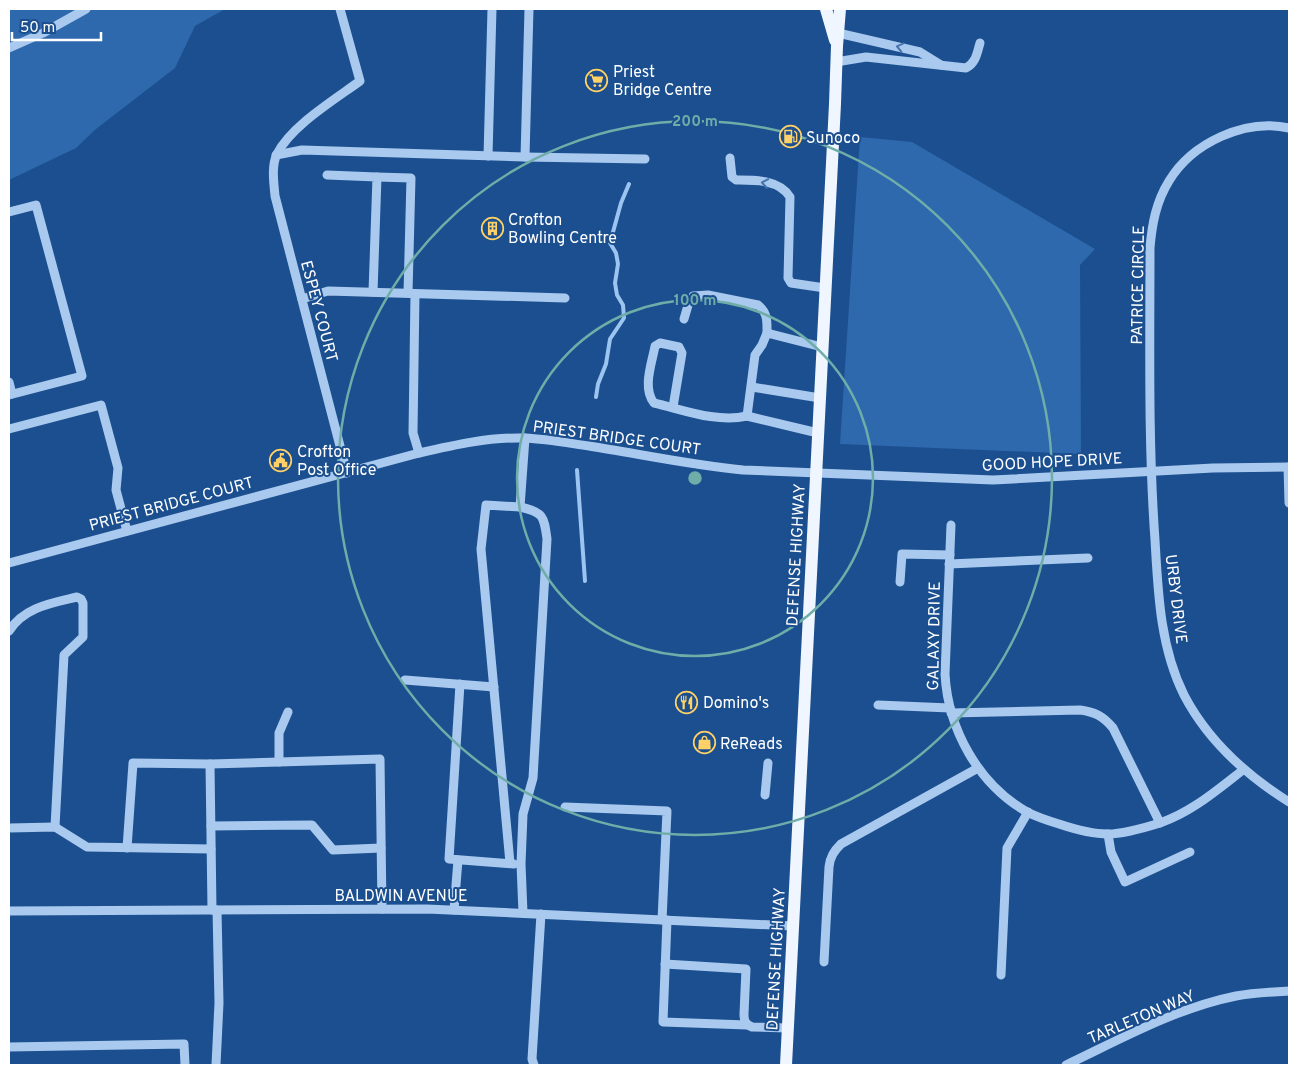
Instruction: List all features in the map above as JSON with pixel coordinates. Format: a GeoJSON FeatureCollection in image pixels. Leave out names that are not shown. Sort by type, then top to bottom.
{"type":"FeatureCollection","features":[{"type":"Feature","properties":{"kind":"main road","name":"DEFENSE HIGHWAY"},"geometry":{"type":"LineString","coordinates":[[826,9],[837,40]]}},
{"type":"Feature","properties":{"kind":"main road","name":"DEFENSE HIGHWAY"},"geometry":{"type":"LineString","coordinates":[[786,1065],[840,9]]}},
{"type":"Feature","properties":{"kind":"street"},"geometry":{"type":"LineString","coordinates":[[9,48],[86,9]]}},
{"type":"Feature","properties":{"kind":"street"},"geometry":{"type":"LineString","coordinates":[[276,155],[292,132],[360,81],[340,9]]}},
{"type":"Feature","properties":{"kind":"street"},"geometry":{"type":"LineString","coordinates":[[488,156],[492,9]]}},
{"type":"Feature","properties":{"kind":"street"},"geometry":{"type":"LineString","coordinates":[[525,157],[529,9]]}},
{"type":"Feature","properties":{"kind":"street"},"geometry":{"type":"LineString","coordinates":[[837,40],[920,52],[944,66]]}},
{"type":"Feature","properties":{"kind":"street"},"geometry":{"type":"LineString","coordinates":[[836,62],[866,57],[966,68],[972,65],[980,42]]}},
{"type":"Feature","properties":{"kind":"street","name":"PATRICE CIRCLE"},"geometry":{"type":"LineString","coordinates":[[1150,471],[1150,248],[1152,222],[1159,202],[1169,180],[1205,146],[1229,133],[1253,128],[1289,128]]}},
{"type":"Feature","properties":{"kind":"street"},"geometry":{"type":"LineString","coordinates":[[276,155],[302,150],[645,159]]}},
{"type":"Feature","properties":{"kind":"street","name":"ESPEY COURT"},"geometry":{"type":"LineString","coordinates":[[276,155],[273,182],[275,196],[346,473]]}},
{"type":"Feature","properties":{"kind":"street"},"geometry":{"type":"LineString","coordinates":[[730,158],[732,177],[736,180],[773,183],[785,190],[790,196],[788,278],[791,283],[825,288]]}},
{"type":"Feature","properties":{"kind":"street"},"geometry":{"type":"LineString","coordinates":[[327,176],[411,178],[413,433],[419,453]]}},
{"type":"Feature","properties":{"kind":"street"},"geometry":{"type":"LineString","coordinates":[[374,292],[377,177]]}},
{"type":"Feature","properties":{"kind":"street"},"geometry":{"type":"LineString","coordinates":[[9,212],[36,205],[82,376],[10,395],[9,382]]}},
{"type":"Feature","properties":{"kind":"street"},"geometry":{"type":"LineString","coordinates":[[302,299],[328,291],[565,298]]}},
{"type":"Feature","properties":{"kind":"street"},"geometry":{"type":"LineString","coordinates":[[684,319],[689,302],[693,296],[708,295],[758,305],[764,310],[767,333],[755,355],[747,416]]}},
{"type":"Feature","properties":{"kind":"street"},"geometry":{"type":"LineString","coordinates":[[767,333],[822,347]]}},
{"type":"Feature","properties":{"kind":"street"},"geometry":{"type":"LineString","coordinates":[[673,407],[682,353],[679,347],[660,343],[655,346],[648,392],[654,403],[720,418],[733,419],[747,416],[818,433]]}},
{"type":"Feature","properties":{"kind":"street"},"geometry":{"type":"LineString","coordinates":[[752,387],[820,398]]}},
{"type":"Feature","properties":{"kind":"street"},"geometry":{"type":"LineString","coordinates":[[9,429],[101,405],[118,468],[116,490],[127,531]]}},
{"type":"Feature","properties":{"kind":"street"},"geometry":{"type":"LineString","coordinates":[[520,507],[525,438]]}},
{"type":"Feature","properties":{"kind":"street","name":"PRIEST BRIDGE COURT"},"geometry":{"type":"LineString","coordinates":[[9,563],[419,453],[455,444],[480,441],[525,438],[628,452],[713,467],[773,472],[816,472]]}},
{"type":"Feature","properties":{"kind":"street"},"geometry":{"type":"LineString","coordinates":[[1289,467],[1289,503]]}},
{"type":"Feature","properties":{"kind":"street","name":"GOOD HOPE DRIVE"},"geometry":{"type":"LineString","coordinates":[[816,472],[993,480],[1213,468],[1289,467]]}},
{"type":"Feature","properties":{"kind":"street","name":"URBY DRIVE"},"geometry":{"type":"LineString","coordinates":[[1150,471],[1159,600],[1164,635],[1173,667],[1184,694],[1214,740],[1243,770],[1289,802]]}},
{"type":"Feature","properties":{"kind":"street"},"geometry":{"type":"LineString","coordinates":[[510,863],[481,549],[486,505],[535,510],[545,522],[547,539],[533,778],[523,814],[522,913]]}},
{"type":"Feature","properties":{"kind":"street","name":"GALAXY DRIVE"},"geometry":{"type":"LineString","coordinates":[[952,526],[945,674],[946,693],[958,732],[968,753],[978,768],[1006,797],[1028,812],[1067,827],[1108,834],[1160,823],[1184,812],[1201,803],[1243,770]]}},
{"type":"Feature","properties":{"kind":"street"},"geometry":{"type":"LineString","coordinates":[[900,582],[902,554],[950,560],[1088,558]]}},
{"type":"Feature","properties":{"kind":"street"},"geometry":{"type":"LineString","coordinates":[[9,631],[26,614],[40,606],[77,597],[84,603],[83,637],[64,655],[54,827]]}},
{"type":"Feature","properties":{"kind":"street"},"geometry":{"type":"LineString","coordinates":[[405,680],[494,687]]}},
{"type":"Feature","properties":{"kind":"street"},"geometry":{"type":"LineString","coordinates":[[460,684],[449,859],[521,864]]}},
{"type":"Feature","properties":{"kind":"street"},"geometry":{"type":"LineString","coordinates":[[878,705],[951,711],[1080,710],[1098,714],[1105,718],[1113,728],[1160,823]]}},
{"type":"Feature","properties":{"kind":"street"},"geometry":{"type":"LineString","coordinates":[[279,762],[279,732],[288,712]]}},
{"type":"Feature","properties":{"kind":"street"},"geometry":{"type":"LineString","coordinates":[[127,848],[133,763],[210,764],[380,759],[382,909]]}},
{"type":"Feature","properties":{"kind":"street"},"geometry":{"type":"LineString","coordinates":[[765,795],[768,763]]}},
{"type":"Feature","properties":{"kind":"street"},"geometry":{"type":"LineString","coordinates":[[210,764],[211,849],[219,1002],[216,1065]]}},
{"type":"Feature","properties":{"kind":"street"},"geometry":{"type":"LineString","coordinates":[[824,962],[829,867],[830,858],[834,850],[841,844],[978,768]]}},
{"type":"Feature","properties":{"kind":"street"},"geometry":{"type":"LineString","coordinates":[[565,807],[667,811],[663,1022],[787,1028]]}},
{"type":"Feature","properties":{"kind":"street"},"geometry":{"type":"LineString","coordinates":[[1001,975],[1007,848],[1028,812]]}},
{"type":"Feature","properties":{"kind":"street"},"geometry":{"type":"LineString","coordinates":[[211,826],[312,826],[333,850],[381,848]]}},
{"type":"Feature","properties":{"kind":"street"},"geometry":{"type":"LineString","coordinates":[[9,828],[54,827],[87,847],[211,849]]}},
{"type":"Feature","properties":{"kind":"street"},"geometry":{"type":"LineString","coordinates":[[1108,834],[1111,852],[1125,882],[1190,852]]}},
{"type":"Feature","properties":{"kind":"street"},"geometry":{"type":"LineString","coordinates":[[454,910],[458,860]]}},
{"type":"Feature","properties":{"kind":"street","name":"BALDWIN AVENUE"},"geometry":{"type":"LineString","coordinates":[[9,911],[454,910],[793,926]]}},
{"type":"Feature","properties":{"kind":"street"},"geometry":{"type":"LineString","coordinates":[[534,1065],[532,1059],[541,914]]}},
{"type":"Feature","properties":{"kind":"street"},"geometry":{"type":"LineString","coordinates":[[665,964],[746,969],[744,1014],[747,1025]]}},
{"type":"Feature","properties":{"kind":"street","name":"TARLETON WAY"},"geometry":{"type":"LineString","coordinates":[[1066,1065],[1160,1021],[1196,1008],[1235,996],[1289,991]]}},
{"type":"Feature","properties":{"kind":"street"},"geometry":{"type":"LineString","coordinates":[[9,1046],[184,1044],[185,1065]]}},
{"type":"Feature","properties":{"kind":"shaded area"},"geometry":{"type":"Polygon","coordinates":[[[9,9],[225,9],[195,26],[175,68],[96,129],[76,148],[9,180],[9,9]]]}},
{"type":"Feature","properties":{"kind":"shaded area"},"geometry":{"type":"Polygon","coordinates":[[[860,137],[912,142],[1095,249],[1080,265],[1081,454],[840,444],[860,137]]]}},
{"type":"Feature","properties":{"kind":"waterway"},"geometry":{"type":"LineString","coordinates":[[596,397],[598,384],[606,364],[610,339],[624,318],[623,305],[617,295],[615,283],[618,264],[616,253],[610,243],[621,203],[629,184]]}},
{"type":"Feature","properties":{"kind":"waterway"},"geometry":{"type":"LineString","coordinates":[[577,470],[585,581]]}},
{"type":"Feature","properties":{"kind":"place","name":"Priest Bridge Centre"},"geometry":{"type":"Point","coordinates":[597,80]}},
{"type":"Feature","properties":{"kind":"place","name":"Sunoco"},"geometry":{"type":"Point","coordinates":[790,137]}},
{"type":"Feature","properties":{"kind":"place","name":"Crofton Bowling Centre"},"geometry":{"type":"Point","coordinates":[492,228]}},
{"type":"Feature","properties":{"kind":"place","name":"Crofton Post Office"},"geometry":{"type":"Point","coordinates":[281,460]}},
{"type":"Feature","properties":{"kind":"place","name":"Domino's"},"geometry":{"type":"Point","coordinates":[687,702]}},
{"type":"Feature","properties":{"kind":"place","name":"ReReads"},"geometry":{"type":"Point","coordinates":[704,743]}}]}
